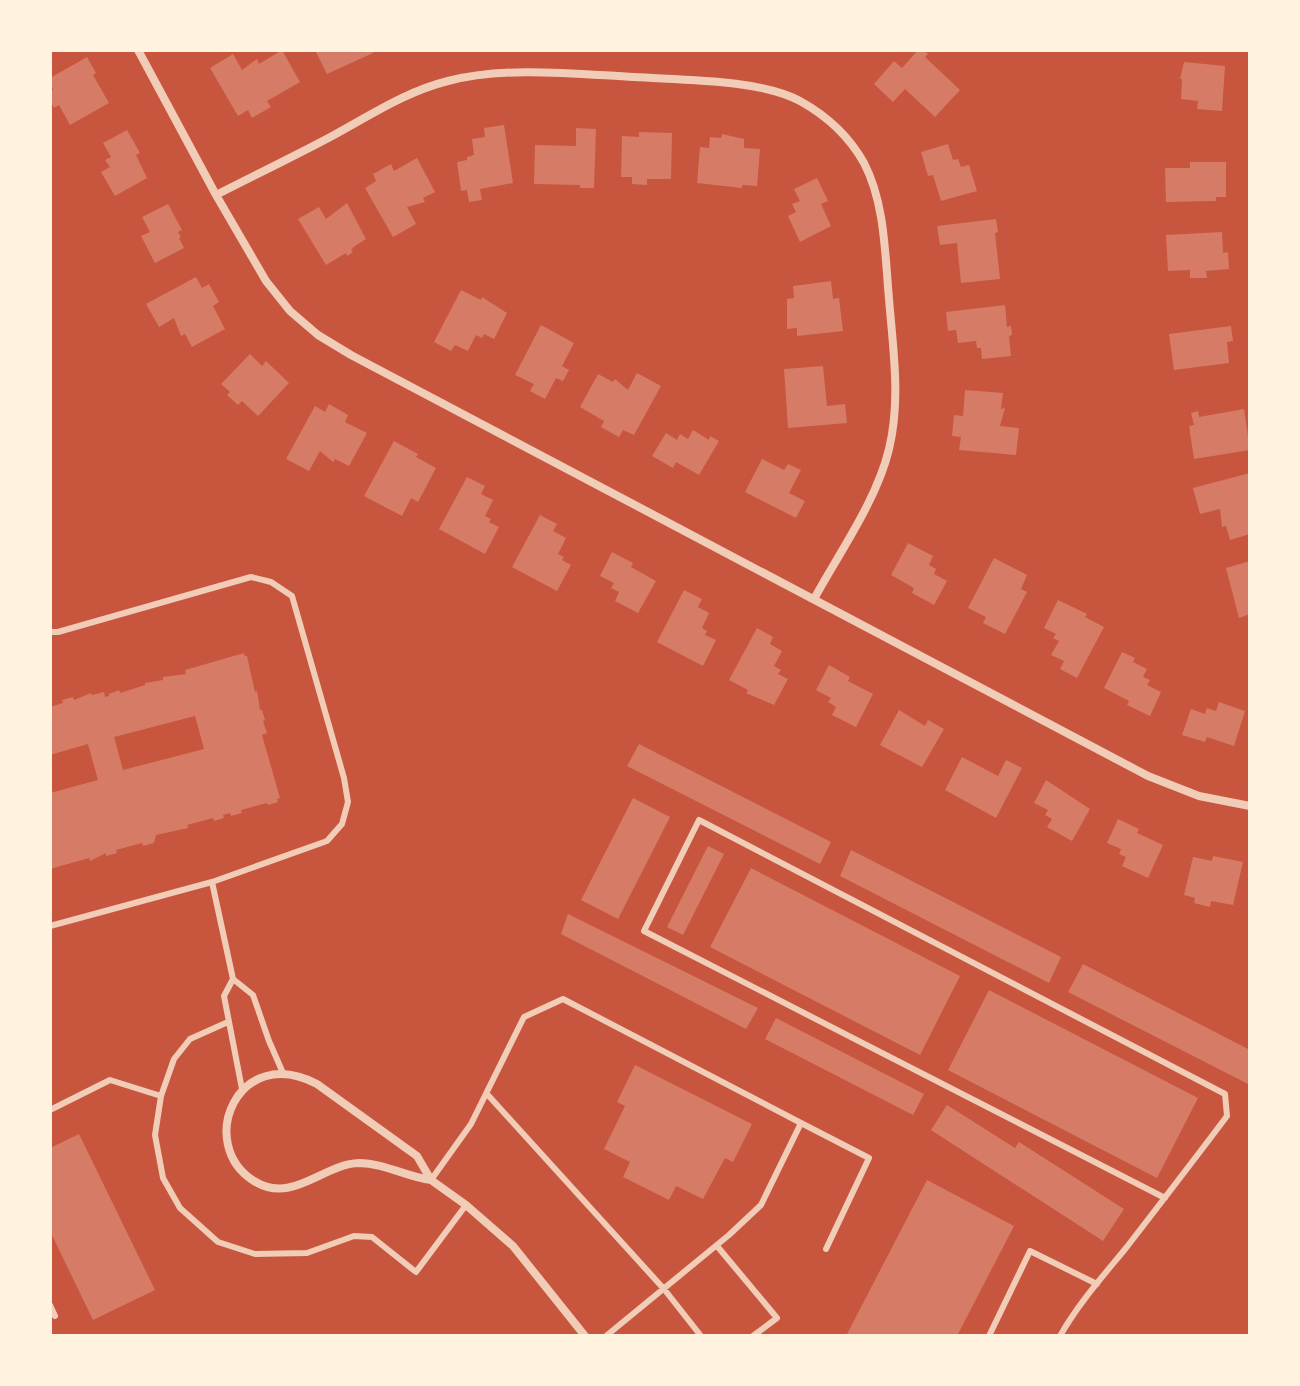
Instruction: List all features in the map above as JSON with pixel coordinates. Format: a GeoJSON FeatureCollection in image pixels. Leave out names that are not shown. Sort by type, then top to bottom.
{"type":"FeatureCollection","features":[{"type":"Feature","properties":{"kind":"street"},"geometry":{"type":"LineString","coordinates":[[138,50],[266,281],[290,311],[318,335],[1148,776],[1199,796],[1250,806]]}},
{"type":"Feature","properties":{"kind":"street"},"geometry":{"type":"LineString","coordinates":[[216,195],[411,93],[448,80],[487,74],[627,77],[771,89],[798,100],[828,118],[849,139],[875,191],[884,245],[895,374],[895,411],[889,449],[876,486],[814,599]]}},
{"type":"Feature","properties":{"kind":"street"},"geometry":{"type":"LineString","coordinates":[[431,1180],[410,1177],[377,1165],[357,1163],[331,1170],[296,1188],[275,1188],[255,1182],[239,1168],[227,1132],[228,1115],[242,1089],[265,1076],[283,1073],[301,1076],[317,1084],[417,1156],[431,1180],[466,1205],[513,1246],[585,1336]]}},
{"type":"Feature","properties":{"kind":"lane"},"geometry":{"type":"LineString","coordinates":[[50,632],[74,628],[251,577],[271,582],[292,596],[344,778],[348,802],[342,824],[327,841],[212,882],[50,926]]}},
{"type":"Feature","properties":{"kind":"lane"},"geometry":{"type":"LineString","coordinates":[[1060,1336],[1070,1318],[1165,1198],[1227,1116],[1225,1094],[699,820],[644,931],[1165,1198]]}},
{"type":"Feature","properties":{"kind":"lane"},"geometry":{"type":"LineString","coordinates":[[212,882],[233,979],[253,995],[283,1073]]}},
{"type":"Feature","properties":{"kind":"lane"},"geometry":{"type":"LineString","coordinates":[[233,979],[224,996],[242,1089]]}},
{"type":"Feature","properties":{"kind":"lane"},"geometry":{"type":"LineString","coordinates":[[431,1180],[471,1124],[524,1017],[563,999],[869,1158],[826,1249]]}},
{"type":"Feature","properties":{"kind":"lane"},"geometry":{"type":"LineString","coordinates":[[228,1022],[190,1039],[174,1059],[161,1096],[155,1135],[163,1178],[180,1208],[218,1242],[255,1254],[307,1253],[354,1236],[372,1237],[416,1272],[466,1205]]}},
{"type":"Feature","properties":{"kind":"lane"},"geometry":{"type":"LineString","coordinates":[[50,1110],[110,1080],[161,1096]]}},
{"type":"Feature","properties":{"kind":"lane"},"geometry":{"type":"LineString","coordinates":[[487,1094],[664,1289],[701,1336]]}},
{"type":"Feature","properties":{"kind":"lane"},"geometry":{"type":"LineString","coordinates":[[606,1336],[717,1246],[761,1205],[801,1123]]}},
{"type":"Feature","properties":{"kind":"lane"},"geometry":{"type":"LineString","coordinates":[[717,1246],[777,1318],[753,1336]]}},
{"type":"Feature","properties":{"kind":"lane"},"geometry":{"type":"LineString","coordinates":[[989,1336],[1030,1251],[1097,1284]]}},
{"type":"Feature","properties":{"kind":"lane"},"geometry":{"type":"LineString","coordinates":[[50,1305],[55,1316]]}},
{"type":"Feature","properties":{"kind":"building"},"geometry":{"type":"Polygon","coordinates":[[[282,50],[300,82],[267,101],[271,107],[252,118],[248,110],[238,116],[210,68],[233,54],[242,70],[257,59],[259,64],[282,50]]]}},
{"type":"Feature","properties":{"kind":"building"},"geometry":{"type":"Polygon","coordinates":[[[315,50],[372,50],[373,53],[327,74],[315,50]]]}},
{"type":"Feature","properties":{"kind":"building"},"geometry":{"type":"Polygon","coordinates":[[[918,50],[928,54],[925,57],[960,90],[935,117],[905,89],[893,102],[874,84],[894,61],[902,68],[918,50]]]}},
{"type":"Feature","properties":{"kind":"building"},"geometry":{"type":"Polygon","coordinates":[[[87,57],[109,103],[70,125],[59,105],[54,108],[50,100],[53,90],[50,78],[87,57]]]}},
{"type":"Feature","properties":{"kind":"building"},"geometry":{"type":"Polygon","coordinates":[[[1184,62],[1225,66],[1222,111],[1197,109],[1198,101],[1181,99],[1180,79],[1184,62]]]}},
{"type":"Feature","properties":{"kind":"building"},"geometry":{"type":"Polygon","coordinates":[[[504,125],[513,183],[480,189],[482,200],[469,202],[467,190],[461,191],[457,162],[474,155],[472,139],[485,137],[484,128],[504,125]]]}},
{"type":"Feature","properties":{"kind":"building"},"geometry":{"type":"Polygon","coordinates":[[[576,128],[596,129],[594,188],[534,184],[535,145],[576,146],[576,128]]]}},
{"type":"Feature","properties":{"kind":"building"},"geometry":{"type":"Polygon","coordinates":[[[127,130],[140,153],[136,155],[147,178],[115,196],[101,172],[110,167],[105,160],[111,157],[103,143],[127,130]]]}},
{"type":"Feature","properties":{"kind":"building"},"geometry":{"type":"Polygon","coordinates":[[[639,132],[672,133],[671,179],[647,179],[647,185],[632,184],[632,177],[621,177],[622,136],[639,137],[639,132]]]}},
{"type":"Feature","properties":{"kind":"building"},"geometry":{"type":"Polygon","coordinates":[[[722,134],[744,139],[744,148],[760,149],[757,186],[742,185],[742,188],[697,183],[700,147],[709,148],[710,137],[721,138],[722,134]]]}},
{"type":"Feature","properties":{"kind":"building"},"geometry":{"type":"Polygon","coordinates":[[[948,144],[953,160],[958,159],[961,167],[969,165],[977,191],[941,201],[933,175],[928,176],[921,152],[948,144]]]}},
{"type":"Feature","properties":{"kind":"building"},"geometry":{"type":"Polygon","coordinates":[[[417,158],[435,192],[423,198],[425,202],[407,207],[416,224],[393,237],[365,188],[376,181],[373,174],[391,164],[394,171],[417,158]]]}},
{"type":"Feature","properties":{"kind":"building"},"geometry":{"type":"Polygon","coordinates":[[[1190,162],[1226,162],[1226,197],[1216,197],[1216,201],[1166,202],[1165,168],[1190,168],[1190,162]]]}},
{"type":"Feature","properties":{"kind":"building"},"geometry":{"type":"Polygon","coordinates":[[[817,178],[828,201],[821,204],[831,226],[800,242],[788,216],[796,212],[792,204],[800,201],[794,189],[817,178]]]}},
{"type":"Feature","properties":{"kind":"building"},"geometry":{"type":"Polygon","coordinates":[[[347,203],[366,239],[347,256],[346,253],[326,265],[298,219],[319,207],[326,219],[347,203]]]}},
{"type":"Feature","properties":{"kind":"building"},"geometry":{"type":"Polygon","coordinates":[[[168,204],[182,230],[178,232],[184,248],[155,263],[141,236],[150,232],[142,217],[168,204]]]}},
{"type":"Feature","properties":{"kind":"building"},"geometry":{"type":"Polygon","coordinates":[[[996,219],[1000,279],[961,283],[957,243],[940,245],[937,226],[996,219]]]}},
{"type":"Feature","properties":{"kind":"building"},"geometry":{"type":"Polygon","coordinates":[[[1222,232],[1223,253],[1228,252],[1229,269],[1206,271],[1207,278],[1190,278],[1190,270],[1168,271],[1166,235],[1222,232]]]}},
{"type":"Feature","properties":{"kind":"building"},"geometry":{"type":"Polygon","coordinates":[[[196,277],[202,288],[209,284],[219,302],[213,306],[225,329],[192,347],[185,334],[181,336],[174,318],[159,327],[146,304],[196,277]]]}},
{"type":"Feature","properties":{"kind":"building"},"geometry":{"type":"Polygon","coordinates":[[[831,281],[833,299],[839,298],[843,331],[797,336],[797,328],[787,329],[787,299],[794,298],[793,286],[831,281]]]}},
{"type":"Feature","properties":{"kind":"building"},"geometry":{"type":"Polygon","coordinates":[[[461,290],[481,300],[482,297],[507,313],[494,339],[484,334],[482,338],[476,335],[468,351],[455,345],[451,351],[434,342],[461,290]]]}},
{"type":"Feature","properties":{"kind":"building"},"geometry":{"type":"Polygon","coordinates":[[[1005,305],[1007,327],[1011,326],[1011,356],[982,359],[981,348],[977,348],[976,341],[958,343],[956,330],[948,331],[946,312],[1005,305]]]}},
{"type":"Feature","properties":{"kind":"building"},"geometry":{"type":"Polygon","coordinates":[[[541,325],[574,343],[562,366],[569,370],[563,381],[556,378],[545,399],[530,391],[534,384],[515,375],[541,325]]]}},
{"type":"Feature","properties":{"kind":"building"},"geometry":{"type":"Polygon","coordinates":[[[1231,326],[1233,341],[1227,342],[1229,363],[1174,370],[1169,334],[1231,326]]]}},
{"type":"Feature","properties":{"kind":"building"},"geometry":{"type":"Polygon","coordinates":[[[250,354],[262,366],[266,361],[289,383],[258,416],[242,401],[238,405],[221,384],[250,354]]]}},
{"type":"Feature","properties":{"kind":"building"},"geometry":{"type":"Polygon","coordinates":[[[823,366],[827,406],[845,404],[847,423],[788,428],[784,369],[823,366]]]}},
{"type":"Feature","properties":{"kind":"building"},"geometry":{"type":"Polygon","coordinates":[[[637,373],[661,386],[634,435],[623,430],[619,437],[601,427],[604,421],[580,407],[598,374],[613,382],[615,379],[628,390],[637,373]]]}},
{"type":"Feature","properties":{"kind":"building"},"geometry":{"type":"Polygon","coordinates":[[[965,390],[1003,393],[1001,409],[1005,408],[1000,426],[1019,428],[1016,455],[959,450],[961,437],[952,436],[954,415],[963,416],[965,390]]]}},
{"type":"Feature","properties":{"kind":"building"},"geometry":{"type":"Polygon","coordinates":[[[329,404],[348,415],[345,422],[367,433],[349,466],[335,459],[333,462],[320,451],[309,471],[286,459],[315,406],[325,412],[329,404]]]}},
{"type":"Feature","properties":{"kind":"building"},"geometry":{"type":"Polygon","coordinates":[[[1244,409],[1250,450],[1194,459],[1189,426],[1194,425],[1191,413],[1198,411],[1199,417],[1244,409]]]}},
{"type":"Feature","properties":{"kind":"building"},"geometry":{"type":"Polygon","coordinates":[[[693,430],[709,440],[710,436],[719,441],[699,475],[676,462],[673,468],[652,456],[666,433],[677,440],[680,434],[688,439],[693,430]]]}},
{"type":"Feature","properties":{"kind":"building"},"geometry":{"type":"Polygon","coordinates":[[[394,441],[436,468],[418,502],[411,498],[402,516],[364,496],[394,441]]]}},
{"type":"Feature","properties":{"kind":"building"},"geometry":{"type":"Polygon","coordinates":[[[762,459],[784,470],[788,464],[801,470],[789,493],[805,501],[796,518],[745,492],[762,459]]]}},
{"type":"Feature","properties":{"kind":"building"},"geometry":{"type":"Polygon","coordinates":[[[1250,473],[1250,534],[1230,540],[1226,526],[1222,527],[1220,509],[1200,514],[1193,488],[1250,473]]]}},
{"type":"Feature","properties":{"kind":"building"},"geometry":{"type":"Polygon","coordinates":[[[467,477],[485,486],[481,494],[493,500],[485,516],[499,527],[485,554],[439,529],[467,477]]]}},
{"type":"Feature","properties":{"kind":"building"},"geometry":{"type":"Polygon","coordinates":[[[540,515],[557,524],[553,531],[566,538],[558,554],[571,565],[557,591],[512,567],[540,515]]]}},
{"type":"Feature","properties":{"kind":"building"},"geometry":{"type":"Polygon","coordinates":[[[908,543],[933,556],[929,565],[936,569],[934,574],[947,581],[934,605],[912,593],[914,588],[891,575],[908,543]]]}},
{"type":"Feature","properties":{"kind":"building"},"geometry":{"type":"Polygon","coordinates":[[[612,552],[656,581],[638,613],[615,601],[619,592],[611,588],[614,583],[600,576],[612,552]]]}},
{"type":"Feature","properties":{"kind":"building"},"geometry":{"type":"Polygon","coordinates":[[[994,558],[1027,575],[1021,589],[1027,592],[1005,634],[983,623],[986,617],[968,608],[994,558]]]}},
{"type":"Feature","properties":{"kind":"building"},"geometry":{"type":"Polygon","coordinates":[[[1250,561],[1250,614],[1239,618],[1226,568],[1250,561]]]}},
{"type":"Feature","properties":{"kind":"building"},"geometry":{"type":"Polygon","coordinates":[[[684,590],[702,599],[698,607],[709,613],[702,628],[707,631],[705,635],[716,640],[703,666],[657,642],[684,590]]]}},
{"type":"Feature","properties":{"kind":"building"},"geometry":{"type":"Polygon","coordinates":[[[1058,600],[1087,614],[1085,617],[1104,627],[1077,678],[1060,669],[1064,661],[1051,655],[1059,641],[1053,638],[1056,634],[1044,628],[1058,600]]]}},
{"type":"Feature","properties":{"kind":"building"},"geometry":{"type":"Polygon","coordinates":[[[757,628],[773,637],[770,644],[782,651],[774,666],[781,670],[778,674],[788,679],[774,705],[746,693],[748,690],[729,680],[757,628]]]}},
{"type":"Feature","properties":{"kind":"building"},"geometry":{"type":"Polygon","coordinates":[[[1122,652],[1147,669],[1143,677],[1150,680],[1147,685],[1161,692],[1150,716],[1127,705],[1129,701],[1104,688],[1122,652]]]}},
{"type":"Feature","properties":{"kind":"building"},"geometry":{"type":"Polygon","coordinates":[[[244,653],[247,656],[265,720],[267,733],[262,735],[280,798],[278,802],[156,835],[154,843],[143,846],[142,843],[90,861],[89,858],[50,869],[50,793],[98,780],[88,744],[50,755],[50,707],[63,703],[62,700],[73,697],[74,700],[91,693],[104,692],[105,697],[119,690],[120,693],[163,680],[163,677],[186,674],[185,670],[244,653]],[[195,716],[114,737],[123,770],[204,749],[195,716]]]}},
{"type":"Feature","properties":{"kind":"building"},"geometry":{"type":"Polygon","coordinates":[[[829,665],[850,677],[848,681],[873,694],[856,727],[832,715],[836,707],[828,702],[831,698],[816,690],[829,665]]]}},
{"type":"Feature","properties":{"kind":"building"},"geometry":{"type":"Polygon","coordinates":[[[1219,702],[1245,711],[1234,746],[1207,737],[1205,742],[1182,735],[1191,709],[1205,714],[1207,708],[1216,711],[1219,702]]]}},
{"type":"Feature","properties":{"kind":"building"},"geometry":{"type":"Polygon","coordinates":[[[899,710],[925,726],[928,720],[944,729],[922,767],[880,745],[899,710]]]}},
{"type":"Feature","properties":{"kind":"building"},"geometry":{"type":"Polygon","coordinates":[[[639,744],[831,842],[820,864],[627,766],[639,744]]]}},
{"type":"Feature","properties":{"kind":"building"},"geometry":{"type":"Polygon","coordinates":[[[962,757],[998,776],[1006,760],[1022,768],[996,818],[945,790],[962,757]]]}},
{"type":"Feature","properties":{"kind":"building"},"geometry":{"type":"Polygon","coordinates":[[[1046,780],[1090,809],[1072,841],[1047,827],[1052,819],[1045,815],[1048,810],[1034,803],[1046,780]]]}},
{"type":"Feature","properties":{"kind":"building"},"geometry":{"type":"Polygon","coordinates":[[[633,798],[670,817],[618,919],[581,900],[633,798]]]}},
{"type":"Feature","properties":{"kind":"building"},"geometry":{"type":"Polygon","coordinates":[[[1118,819],[1139,829],[1137,833],[1163,845],[1148,878],[1122,866],[1126,857],[1119,854],[1121,849],[1107,843],[1118,819]]]}},
{"type":"Feature","properties":{"kind":"building"},"geometry":{"type":"Polygon","coordinates":[[[708,846],[724,854],[683,935],[667,927],[708,846]]]}},
{"type":"Feature","properties":{"kind":"building"},"geometry":{"type":"Polygon","coordinates":[[[851,850],[1061,957],[1049,983],[840,876],[851,850]]]}},
{"type":"Feature","properties":{"kind":"building"},"geometry":{"type":"Polygon","coordinates":[[[1213,856],[1243,862],[1233,905],[1211,901],[1210,907],[1194,903],[1195,898],[1184,895],[1193,857],[1212,861],[1213,856]]]}},
{"type":"Feature","properties":{"kind":"building"},"geometry":{"type":"Polygon","coordinates":[[[751,868],[960,976],[920,1055],[710,947],[751,868]]]}},
{"type":"Feature","properties":{"kind":"building"},"geometry":{"type":"Polygon","coordinates":[[[568,914],[758,1008],[746,1029],[561,934],[568,914]]]}},
{"type":"Feature","properties":{"kind":"building"},"geometry":{"type":"Polygon","coordinates":[[[1083,964],[1250,1050],[1250,1085],[1068,992],[1083,964]]]}},
{"type":"Feature","properties":{"kind":"building"},"geometry":{"type":"Polygon","coordinates":[[[989,990],[1198,1098],[1157,1178],[948,1070],[989,990]]]}},
{"type":"Feature","properties":{"kind":"building"},"geometry":{"type":"Polygon","coordinates":[[[776,1018],[924,1094],[913,1115],[765,1039],[776,1018]]]}},
{"type":"Feature","properties":{"kind":"building"},"geometry":{"type":"Polygon","coordinates":[[[635,1065],[752,1124],[733,1162],[725,1158],[703,1199],[676,1186],[669,1200],[623,1177],[630,1162],[604,1149],[625,1106],[617,1102],[635,1065]]]}},
{"type":"Feature","properties":{"kind":"building"},"geometry":{"type":"Polygon","coordinates":[[[947,1105],[1015,1148],[1019,1142],[1124,1209],[1103,1241],[931,1130],[947,1105]]]}},
{"type":"Feature","properties":{"kind":"building"},"geometry":{"type":"Polygon","coordinates":[[[79,1134],[155,1290],[93,1320],[50,1231],[50,1148],[79,1134]]]}},
{"type":"Feature","properties":{"kind":"building"},"geometry":{"type":"Polygon","coordinates":[[[927,1180],[1014,1226],[957,1336],[846,1336],[927,1180]]]}}]}
